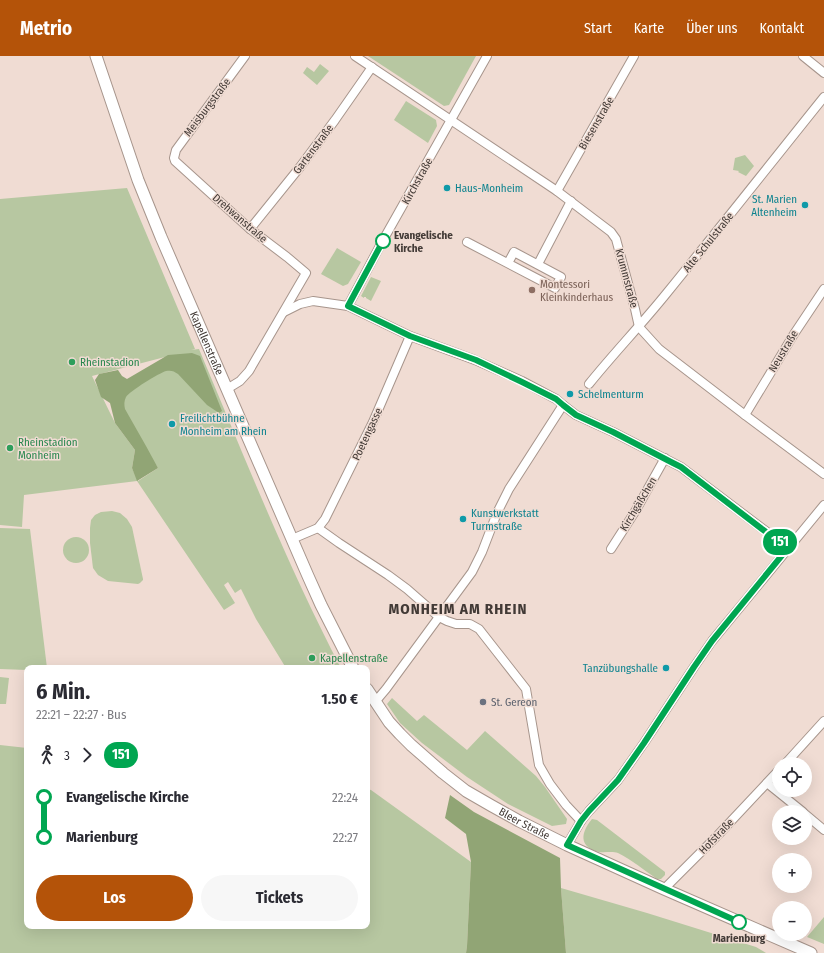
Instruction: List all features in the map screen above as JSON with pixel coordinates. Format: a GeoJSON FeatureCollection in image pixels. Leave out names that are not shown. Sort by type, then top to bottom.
{"type":"FeatureCollection","features":[{"type":"Feature","properties":{"kind":"street","name":"Kapellenstraße"},"geometry":{"type":"LineString","coordinates":[[96,56],[138,180],[161,237],[321,605],[351,665]]}},
{"type":"Feature","properties":{"kind":"street","name":"Meisburgstraße"},"geometry":{"type":"LineString","coordinates":[[175,161],[174,158],[176,150],[245,56]]}},
{"type":"Feature","properties":{"kind":"street","name":"Krummstraße"},"geometry":{"type":"LineString","coordinates":[[355,56],[557,191],[611,232],[616,239],[635,309],[638,327]]}},
{"type":"Feature","properties":{"kind":"street","name":"Kirchstraße"},"geometry":{"type":"LineString","coordinates":[[348,306],[487,56]]}},
{"type":"Feature","properties":{"kind":"street","name":"Biesenstraße"},"geometry":{"type":"LineString","coordinates":[[557,191],[634,56]]}},
{"type":"Feature","properties":{"kind":"street"},"geometry":{"type":"LineString","coordinates":[[803,56],[824,73]]}},
{"type":"Feature","properties":{"kind":"street","name":"Gartenstraße"},"geometry":{"type":"LineString","coordinates":[[250,228],[304,161],[372,67]]}},
{"type":"Feature","properties":{"kind":"street","name":"Alte Schulstraße"},"geometry":{"type":"LineString","coordinates":[[589,384],[666,294],[824,97]]}},
{"type":"Feature","properties":{"kind":"street","name":"Drehwanstraße"},"geometry":{"type":"LineString","coordinates":[[175,161],[250,228],[306,273],[284,312]]}},
{"type":"Feature","properties":{"kind":"street"},"geometry":{"type":"LineString","coordinates":[[538,264],[571,201]]}},
{"type":"Feature","properties":{"kind":"street"},"geometry":{"type":"LineString","coordinates":[[467,242],[555,288],[561,277],[514,252],[508,263]]}},
{"type":"Feature","properties":{"kind":"street","name":"Neustraße"},"geometry":{"type":"LineString","coordinates":[[745,415],[794,334],[824,289]]}},
{"type":"Feature","properties":{"kind":"street"},"geometry":{"type":"LineString","coordinates":[[227,389],[240,381],[249,370],[284,312],[300,304],[313,300],[348,306],[410,336],[476,360],[522,382],[556,399],[576,415],[665,458],[681,467],[788,548]]}},
{"type":"Feature","properties":{"kind":"street"},"geometry":{"type":"LineString","coordinates":[[638,327],[659,349],[824,474]]}},
{"type":"Feature","properties":{"kind":"street","name":"Poetengasse"},"geometry":{"type":"LineString","coordinates":[[318,528],[325,519],[373,422],[410,336]]}},
{"type":"Feature","properties":{"kind":"street"},"geometry":{"type":"LineString","coordinates":[[370,694],[375,702],[472,572],[509,489],[563,405]]}},
{"type":"Feature","properties":{"kind":"street","name":"Kirchgäßchen"},"geometry":{"type":"LineString","coordinates":[[610,549],[636,510],[665,458]]}},
{"type":"Feature","properties":{"kind":"street"},"geometry":{"type":"LineString","coordinates":[[567,845],[581,821],[618,780],[712,641],[824,505]]}},
{"type":"Feature","properties":{"kind":"street"},"geometry":{"type":"LineString","coordinates":[[292,539],[318,528],[388,575],[407,589],[439,617],[456,624],[470,624],[479,629],[526,689],[539,765],[550,784],[566,805],[581,821]]}},
{"type":"Feature","properties":{"kind":"street","name":"Bleer Straße"},"geometry":{"type":"LineString","coordinates":[[375,702],[389,722],[400,734],[423,756],[466,791],[519,821],[567,845],[811,953]]}},
{"type":"Feature","properties":{"kind":"street"},"geometry":{"type":"LineString","coordinates":[[791,757],[824,721]]}},
{"type":"Feature","properties":{"kind":"street","name":"Hofstraße"},"geometry":{"type":"LineString","coordinates":[[664,889],[772,778]]}},
{"type":"Feature","properties":{"kind":"street"},"geometry":{"type":"LineString","coordinates":[[768,783],[794,805]]}},
{"type":"Feature","properties":{"kind":"street"},"geometry":{"type":"LineString","coordinates":[[812,820],[824,830]]}},
{"type":"Feature","properties":{"kind":"green space"},"geometry":{"type":"Polygon","coordinates":[[[368,56],[476,56],[449,105],[444,106],[368,56]]]}},
{"type":"Feature","properties":{"kind":"green space"},"geometry":{"type":"Polygon","coordinates":[[[320,64],[329,71],[317,85],[303,73],[307,67],[314,72],[320,64]]]}},
{"type":"Feature","properties":{"kind":"green space"},"geometry":{"type":"Polygon","coordinates":[[[406,101],[436,120],[437,126],[428,143],[394,120],[406,101]]]}},
{"type":"Feature","properties":{"kind":"green space"},"geometry":{"type":"Polygon","coordinates":[[[745,155],[754,166],[746,176],[738,172],[739,171],[733,170],[735,158],[745,155]]]}},
{"type":"Feature","properties":{"kind":"green space"},"geometry":{"type":"Polygon","coordinates":[[[127,188],[195,349],[191,350],[199,349],[284,550],[339,665],[284,665],[256,619],[241,589],[235,593],[228,582],[224,585],[235,603],[224,610],[137,481],[24,495],[22,527],[0,525],[0,199],[127,188]],[[165,357],[92,376],[115,423],[135,450],[132,468],[138,481],[158,468],[116,405],[165,357]]]}},
{"type":"Feature","properties":{"kind":"green space"},"geometry":{"type":"Polygon","coordinates":[[[337,248],[361,262],[348,284],[343,286],[321,274],[337,248]]]}},
{"type":"Feature","properties":{"kind":"green space"},"geometry":{"type":"Polygon","coordinates":[[[371,277],[381,281],[371,301],[366,297],[364,298],[361,296],[371,277]]]}},
{"type":"Feature","properties":{"kind":"green space"},"geometry":{"type":"Polygon","coordinates":[[[192,353],[200,356],[222,411],[219,413],[207,405],[174,371],[166,371],[157,375],[129,394],[125,400],[125,409],[158,468],[137,481],[132,468],[135,450],[115,423],[110,403],[101,397],[95,380],[99,374],[118,370],[122,376],[127,379],[168,355],[192,353]]]}},
{"type":"Feature","properties":{"kind":"green space"},"geometry":{"type":"Polygon","coordinates":[[[112,511],[120,513],[127,519],[132,527],[143,579],[138,584],[108,581],[98,575],[93,568],[90,543],[91,520],[95,515],[101,512],[112,511]]]}},
{"type":"Feature","properties":{"kind":"green space"},"geometry":{"type":"Polygon","coordinates":[[[0,528],[30,529],[47,665],[24,665],[24,670],[0,669],[0,528]]]}},
{"type":"Feature","properties":{"kind":"green space"},"geometry":{"type":"Polygon","coordinates":[[[76,537],[86,540],[89,550],[86,560],[76,563],[66,560],[63,550],[66,540],[76,537]]]}},
{"type":"Feature","properties":{"kind":"green space"},"geometry":{"type":"Polygon","coordinates":[[[0,677],[9,678],[6,704],[0,704],[0,677]]]}},
{"type":"Feature","properties":{"kind":"green space"},"geometry":{"type":"Polygon","coordinates":[[[392,698],[417,721],[424,715],[467,750],[485,731],[536,776],[567,819],[566,824],[552,826],[508,804],[467,777],[422,743],[400,723],[387,704],[392,698]]]}},
{"type":"Feature","properties":{"kind":"green space"},"geometry":{"type":"Polygon","coordinates":[[[0,745],[24,748],[24,929],[370,929],[370,790],[471,862],[466,953],[0,953],[0,745]]]}},
{"type":"Feature","properties":{"kind":"green space"},"geometry":{"type":"Polygon","coordinates":[[[450,795],[474,812],[560,858],[566,953],[466,953],[471,862],[466,834],[445,818],[450,795]]]}},
{"type":"Feature","properties":{"kind":"green space"},"geometry":{"type":"Polygon","coordinates":[[[592,819],[597,820],[665,872],[665,875],[661,879],[657,879],[618,853],[599,852],[588,847],[585,843],[584,834],[592,819]]]}},
{"type":"Feature","properties":{"kind":"green space"},"geometry":{"type":"Polygon","coordinates":[[[561,888],[756,947],[766,953],[566,953],[561,888]]]}},
{"type":"Feature","properties":{"kind":"green space"},"geometry":{"type":"Polygon","coordinates":[[[824,917],[824,944],[812,939],[812,931],[824,917]]]}},
{"type":"Feature","properties":{"kind":"bus line","name":"151"},"geometry":{"type":"LineString","coordinates":[[383,241],[348,306],[410,336],[476,360],[522,382],[556,399],[576,415],[681,467],[788,548],[712,641],[618,780],[581,821],[567,845],[739,922]]}},
{"type":"Feature","properties":{"kind":"place","name":"Haus-Monheim"},"geometry":{"type":"Point","coordinates":[447,188]}},
{"type":"Feature","properties":{"kind":"place","name":"St. Marien Altenheim"},"geometry":{"type":"Point","coordinates":[805,205]}},
{"type":"Feature","properties":{"kind":"place","name":"Evangelische Kirche"},"geometry":{"type":"Point","coordinates":[383,241]}},
{"type":"Feature","properties":{"kind":"place","name":"Montessori Kleinkinderhaus"},"geometry":{"type":"Point","coordinates":[532,290]}},
{"type":"Feature","properties":{"kind":"place","name":"Rheinstadion"},"geometry":{"type":"Point","coordinates":[72,362]}},
{"type":"Feature","properties":{"kind":"place","name":"Schelmenturm"},"geometry":{"type":"Point","coordinates":[570,394]}},
{"type":"Feature","properties":{"kind":"place","name":"Freilichtbühne Monheim am Rhein"},"geometry":{"type":"Point","coordinates":[172,424]}},
{"type":"Feature","properties":{"kind":"place","name":"Rheinstadion Monheim"},"geometry":{"type":"Point","coordinates":[10,448]}},
{"type":"Feature","properties":{"kind":"place","name":"Kunstwerkstatt Turmstraße"},"geometry":{"type":"Point","coordinates":[463,519]}},
{"type":"Feature","properties":{"kind":"place","name":"Kapellenstraße"},"geometry":{"type":"Point","coordinates":[312,658]}},
{"type":"Feature","properties":{"kind":"place","name":"Tanzübungshalle"},"geometry":{"type":"Point","coordinates":[666,668]}},
{"type":"Feature","properties":{"kind":"place","name":"St. Gereon"},"geometry":{"type":"Point","coordinates":[483,702]}},
{"type":"Feature","properties":{"kind":"place","name":"Marienburg"},"geometry":{"type":"Point","coordinates":[739,922]}},
{"type":"Feature","properties":{"kind":"district","name":"MONHEIM AM RHEIN"},"geometry":{"type":"Point","coordinates":[458,609]}}]}
